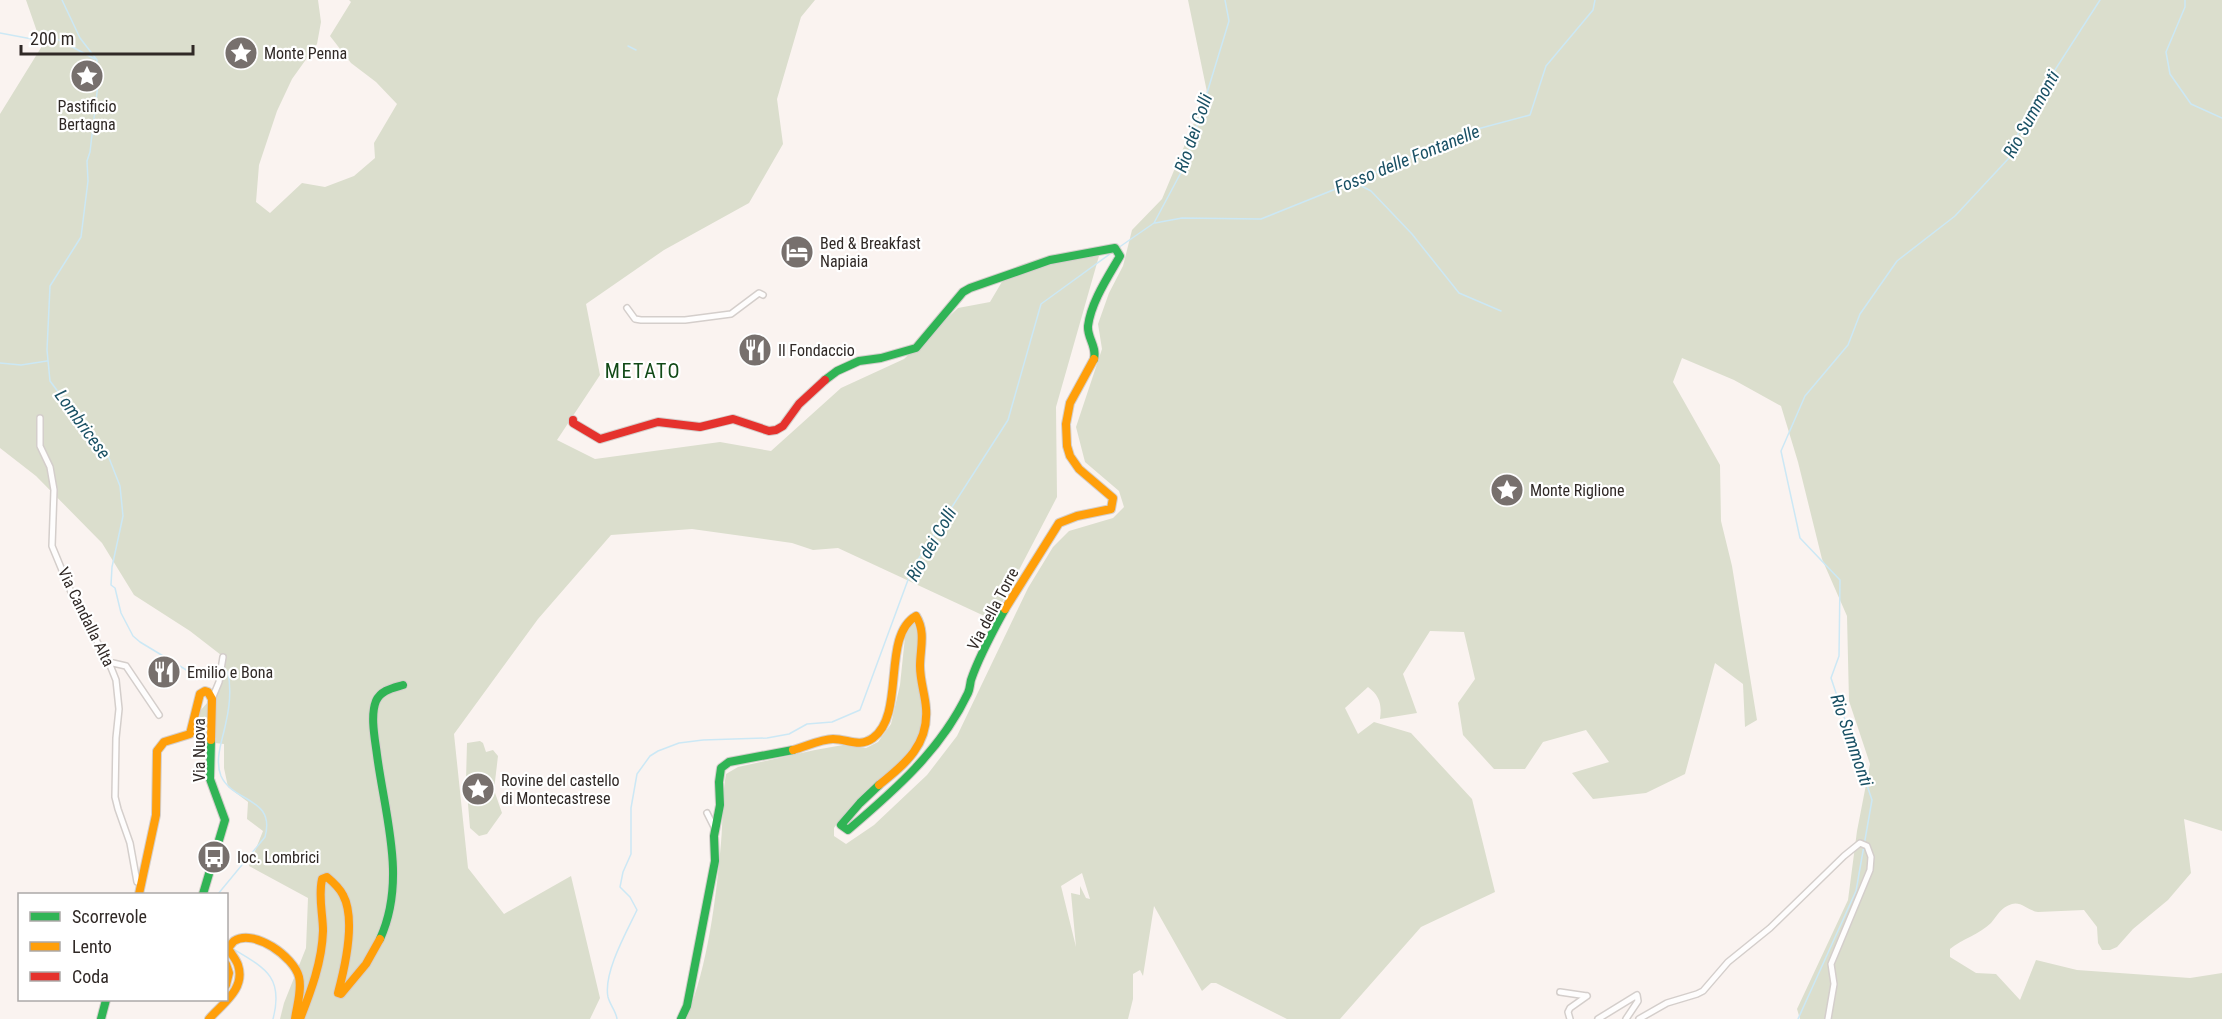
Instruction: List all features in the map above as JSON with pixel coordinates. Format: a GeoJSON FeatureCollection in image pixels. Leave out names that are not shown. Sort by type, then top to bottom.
{"type":"FeatureCollection","features":[{"type":"Feature","properties":{"kind":"street","name":"Via della Torre"},"geometry":{"type":"LineString","coordinates":[[573,420],[573,423],[600,439],[658,422],[700,427],[733,419],[769,431],[776,430],[783,426],[799,404],[819,384],[837,371],[859,361],[899,354],[916,348],[963,292],[969,288],[1050,260],[1116,251],[1120,256],[1098,298],[1088,330],[1096,351],[1091,369],[1078,384],[1070,402],[1067,434],[1068,451],[1075,465],[1113,498],[1111,509],[1077,516],[1059,523],[1003,613],[983,653],[971,681],[970,690],[951,726],[917,770],[848,830],[841,825],[872,791],[907,764],[925,734],[926,704],[920,671],[922,625],[916,616],[909,620],[900,637],[894,657],[893,692],[882,729],[873,738],[861,744],[832,739],[788,752],[729,762],[721,768],[715,861],[687,1006],[681,1019]]}},
{"type":"Feature","properties":{"kind":"street"},"geometry":{"type":"LineString","coordinates":[[627,308],[635,319],[641,321],[685,320],[731,314],[759,293],[763,295]]}},
{"type":"Feature","properties":{"kind":"street","name":"Via Candalla Alta"},"geometry":{"type":"LineString","coordinates":[[40,418],[40,446],[50,467],[54,490],[52,546],[76,604],[116,680],[119,709],[116,738],[116,797],[130,843],[137,882],[142,883]]}},
{"type":"Feature","properties":{"kind":"street"},"geometry":{"type":"LineString","coordinates":[[212,699],[219,682],[223,657]]}},
{"type":"Feature","properties":{"kind":"street"},"geometry":{"type":"LineString","coordinates":[[110,665],[113,663],[126,666],[159,715]]}},
{"type":"Feature","properties":{"kind":"street"},"geometry":{"type":"LineString","coordinates":[[300,1019],[315,979],[322,936],[320,892],[322,879],[327,877],[336,885],[344,897],[347,911],[347,938],[338,993],[341,994],[360,971],[387,925],[392,905],[393,877],[388,824],[374,731],[375,711],[376,701],[384,691],[403,685]]}},
{"type":"Feature","properties":{"kind":"street","name":"Via Nuova"},"geometry":{"type":"LineString","coordinates":[[139,893],[156,815],[158,751],[164,742],[190,734],[197,702],[202,691],[208,692],[212,699],[210,779],[225,820],[203,893]]}},
{"type":"Feature","properties":{"kind":"street"},"geometry":{"type":"LineString","coordinates":[[707,813],[716,831]]}},
{"type":"Feature","properties":{"kind":"street"},"geometry":{"type":"LineString","coordinates":[[1639,1019],[1646,1017],[1667,1002],[1703,991],[1728,962],[1770,928],[1860,843],[1867,846],[1871,857],[1870,870],[1831,964],[1834,984],[1828,1019]]}},
{"type":"Feature","properties":{"kind":"street"},"geometry":{"type":"LineString","coordinates":[[228,998],[234,994],[239,982],[239,967],[228,948],[234,941],[244,937],[254,938],[290,958],[298,972],[300,991],[295,1019]]}},
{"type":"Feature","properties":{"kind":"street"},"geometry":{"type":"LineString","coordinates":[[1560,992],[1587,996],[1570,1008],[1568,1012],[1570,1019]]}},
{"type":"Feature","properties":{"kind":"street"},"geometry":{"type":"LineString","coordinates":[[1598,1019],[1637,994],[1638,1001],[1626,1019]]}},
{"type":"Feature","properties":{"kind":"street"},"geometry":{"type":"LineString","coordinates":[[102,1019],[106,1001]]}},
{"type":"Feature","properties":{"kind":"street"},"geometry":{"type":"LineString","coordinates":[[209,1019],[222,1002]]}},
{"type":"Feature","properties":{"kind":"green space"},"geometry":{"type":"Polygon","coordinates":[[[26,0],[318,0],[321,22],[317,44],[292,79],[277,111],[259,165],[256,202],[270,213],[302,183],[325,187],[354,176],[375,158],[374,143],[397,104],[376,82],[351,63],[330,36],[351,2],[349,0],[815,0],[801,17],[777,99],[783,144],[749,203],[664,250],[586,304],[600,375],[557,440],[595,459],[720,442],[771,451],[841,388],[904,359],[958,308],[990,302],[1003,280],[1072,258],[1099,256],[1056,407],[1057,497],[993,620],[838,548],[813,550],[792,543],[692,529],[611,535],[538,619],[454,734],[468,868],[504,914],[571,876],[600,998],[590,1019],[280,1019],[306,948],[308,898],[249,866],[263,831],[247,819],[248,802],[228,787],[224,768],[224,744],[205,742],[199,712],[217,692],[221,655],[190,631],[134,595],[102,543],[36,476],[0,448],[0,114],[42,46],[26,0]]]}},
{"type":"Feature","properties":{"kind":"green space"},"geometry":{"type":"Polygon","coordinates":[[[1188,0],[2222,0],[2222,831],[2184,819],[2191,873],[2168,900],[2133,929],[2117,947],[2102,950],[2098,943],[2097,927],[2084,910],[2038,912],[2015,903],[2005,907],[1987,927],[1950,949],[1950,957],[1976,973],[1996,974],[2020,1000],[2036,960],[2077,970],[2190,978],[2222,973],[2222,1019],[1800,1019],[1797,1009],[1848,900],[1857,831],[1870,764],[1849,701],[1847,616],[1822,559],[1798,462],[1781,406],[1734,380],[1682,358],[1673,382],[1720,465],[1721,521],[1732,566],[1757,720],[1745,727],[1743,684],[1715,663],[1685,774],[1646,793],[1593,799],[1572,773],[1609,762],[1586,730],[1543,742],[1525,769],[1494,769],[1463,735],[1458,703],[1475,679],[1464,632],[1430,631],[1403,674],[1417,713],[1380,719],[1379,701],[1368,687],[1345,708],[1358,734],[1374,722],[1411,733],[1472,799],[1495,892],[1421,927],[1340,1019],[1287,1019],[1216,983],[1211,983],[1202,991],[1154,906],[1143,976],[1140,970],[1133,974],[1133,999],[1128,1019],[686,1019],[700,977],[714,909],[726,774],[738,767],[815,750],[843,745],[866,748],[878,742],[891,724],[900,685],[905,637],[914,623],[917,638],[916,664],[923,708],[919,734],[906,755],[857,800],[834,828],[834,836],[846,844],[874,825],[927,775],[957,736],[1028,588],[1053,547],[1069,531],[1113,518],[1124,507],[1119,491],[1085,462],[1076,427],[1102,349],[1098,324],[1109,293],[1123,266],[1132,230],[1162,199],[1207,92],[1188,0]],[[1082,873],[1061,886],[1076,947],[1071,893],[1080,895],[1080,886],[1086,898],[1090,899],[1082,873]]]}},
{"type":"Feature","properties":{"kind":"green space"},"geometry":{"type":"Polygon","coordinates":[[[480,741],[486,752],[493,750],[498,756],[494,790],[502,813],[487,834],[479,836],[470,828],[466,780],[467,743],[480,741]]]}},
{"type":"Feature","properties":{"kind":"waterway","name":"Lombricese"},"geometry":{"type":"LineString","coordinates":[[62,0],[80,38],[97,60],[98,84],[87,161],[88,181],[81,237],[50,286],[47,350],[50,381],[62,397],[71,403],[77,418],[109,458],[120,486],[123,516],[112,567],[111,585],[115,588],[121,613],[133,636],[193,674],[219,672]]}},
{"type":"Feature","properties":{"kind":"waterway","name":"Rio dei Colli"},"geometry":{"type":"LineString","coordinates":[[1118,248],[1154,223],[1185,165],[1229,21],[1225,0]]}},
{"type":"Feature","properties":{"kind":"waterway","name":"Fosso delle Fontanelle"},"geometry":{"type":"LineString","coordinates":[[1155,223],[1182,218],[1261,219],[1470,131],[1530,115],[1546,66],[1593,10],[1595,0]]}},
{"type":"Feature","properties":{"kind":"waterway","name":"Rio Summonti"},"geometry":{"type":"LineString","coordinates":[[1798,1019],[1856,891],[1872,800],[1831,678],[1839,656],[1840,580],[1800,538],[1781,451],[1805,396],[1848,345],[1860,314],[1897,261],[1955,216],[2009,158],[2024,118],[2100,0]]}},
{"type":"Feature","properties":{"kind":"waterway"},"geometry":{"type":"LineString","coordinates":[[2185,0],[2185,7],[2166,52],[2170,74],[2191,104],[2222,118]]}},
{"type":"Feature","properties":{"kind":"waterway"},"geometry":{"type":"LineString","coordinates":[[0,33],[32,39],[47,36],[95,59]]}},
{"type":"Feature","properties":{"kind":"waterway"},"geometry":{"type":"LineString","coordinates":[[628,46],[636,50]]}},
{"type":"Feature","properties":{"kind":"waterway"},"geometry":{"type":"LineString","coordinates":[[1354,182],[1371,191],[1412,234],[1459,293],[1501,311]]}},
{"type":"Feature","properties":{"kind":"waterway","name":"Rio dei Colli"},"geometry":{"type":"LineString","coordinates":[[617,1019],[608,997],[607,987],[612,964],[637,910],[630,897],[620,887],[623,872],[631,854],[631,808],[637,774],[650,756],[679,743],[767,738],[789,734],[807,724],[832,722],[860,710],[912,569],[1008,420],[1041,304],[1114,251]]}},
{"type":"Feature","properties":{"kind":"waterway"},"geometry":{"type":"LineString","coordinates":[[0,363],[21,365],[47,361]]}},
{"type":"Feature","properties":{"kind":"waterway","name":"Lombricese"},"geometry":{"type":"LineString","coordinates":[[219,893],[265,837],[267,824],[259,807],[227,785],[219,769],[219,756],[230,697],[228,672],[224,672]]}},
{"type":"Feature","properties":{"kind":"waterway","name":"Lombricese"},"geometry":{"type":"LineString","coordinates":[[233,949],[263,968],[274,983],[276,1005],[273,1019]]}},
{"type":"Feature","properties":{"kind":"traffic: fast"},"geometry":{"type":"LineString","coordinates":[[825,380],[837,371],[859,361],[881,358],[916,348],[963,292],[970,288],[1050,260],[1115,248],[1120,256],[1096,299],[1088,326],[1095,354],[1094,359]]}},
{"type":"Feature","properties":{"kind":"traffic: fast"},"geometry":{"type":"LineString","coordinates":[[879,785],[841,825],[848,830],[900,784],[931,751],[957,714],[968,693],[978,662],[1005,609]]}},
{"type":"Feature","properties":{"kind":"traffic: fast"},"geometry":{"type":"LineString","coordinates":[[380,939],[388,917],[393,871],[389,824],[374,735],[373,714],[376,701],[381,694],[403,685]]}},
{"type":"Feature","properties":{"kind":"traffic: fast"},"geometry":{"type":"LineString","coordinates":[[203,893],[225,820],[210,779],[211,740]]}},
{"type":"Feature","properties":{"kind":"traffic: fast"},"geometry":{"type":"LineString","coordinates":[[681,1019],[687,1006],[715,861],[714,836],[720,805],[721,768],[729,762],[793,750]]}},
{"type":"Feature","properties":{"kind":"traffic: fast"},"geometry":{"type":"LineString","coordinates":[[101,1019],[106,1001]]}},
{"type":"Feature","properties":{"kind":"traffic: slow"},"geometry":{"type":"LineString","coordinates":[[1005,609],[1059,523],[1077,516],[1111,509],[1113,498],[1079,469],[1070,456],[1067,446],[1066,424],[1070,403],[1094,359]]}},
{"type":"Feature","properties":{"kind":"traffic: slow"},"geometry":{"type":"LineString","coordinates":[[793,750],[828,739],[858,743],[873,738],[883,727],[889,712],[899,640],[905,626],[916,616],[922,634],[920,672],[926,708],[924,733],[906,761],[879,785]]}},
{"type":"Feature","properties":{"kind":"traffic: slow"},"geometry":{"type":"LineString","coordinates":[[139,893],[156,815],[157,751],[164,742],[190,734],[200,694],[205,691],[212,699],[211,740]]}},
{"type":"Feature","properties":{"kind":"traffic: slow"},"geometry":{"type":"LineString","coordinates":[[300,1019],[321,954],[322,879],[327,877],[340,890],[347,905],[349,917],[348,943],[338,993],[341,994],[366,964],[380,939]]}},
{"type":"Feature","properties":{"kind":"traffic: slow"},"geometry":{"type":"LineString","coordinates":[[228,948],[234,941],[252,938],[282,953],[290,961],[296,969],[300,987],[295,1019]]}},
{"type":"Feature","properties":{"kind":"traffic: slow"},"geometry":{"type":"LineString","coordinates":[[228,948],[238,965],[240,974],[236,989],[228,999]]}},
{"type":"Feature","properties":{"kind":"traffic: slow"},"geometry":{"type":"LineString","coordinates":[[228,970],[228,977]]}},
{"type":"Feature","properties":{"kind":"traffic: slow"},"geometry":{"type":"LineString","coordinates":[[209,1019],[227,1001]]}},
{"type":"Feature","properties":{"kind":"traffic: jam"},"geometry":{"type":"LineString","coordinates":[[573,420],[573,423],[600,439],[658,422],[700,427],[733,419],[769,431],[776,430],[783,426],[799,404],[825,380]]}},
{"type":"Feature","properties":{"kind":"place","name":"Monte Penna"},"geometry":{"type":"Point","coordinates":[241,53]}},
{"type":"Feature","properties":{"kind":"place","name":"Pastificio Bertagna"},"geometry":{"type":"Point","coordinates":[87,76]}},
{"type":"Feature","properties":{"kind":"place","name":"Bed & Breakfast Napiaia"},"geometry":{"type":"Point","coordinates":[797,252]}},
{"type":"Feature","properties":{"kind":"place","name":"Il Fondaccio"},"geometry":{"type":"Point","coordinates":[755,350]}},
{"type":"Feature","properties":{"kind":"place","name":"Monte Riglione"},"geometry":{"type":"Point","coordinates":[1507,490]}},
{"type":"Feature","properties":{"kind":"place","name":"Emilio e Bona"},"geometry":{"type":"Point","coordinates":[164,672]}},
{"type":"Feature","properties":{"kind":"place","name":"Rovine del castello di Montecastrese"},"geometry":{"type":"Point","coordinates":[478,789]}},
{"type":"Feature","properties":{"kind":"place","name":"Ioc. Lombrici"},"geometry":{"type":"Point","coordinates":[214,857]}},
{"type":"Feature","properties":{"kind":"district","name":"METATO"},"geometry":{"type":"Point","coordinates":[643,371]}}]}
